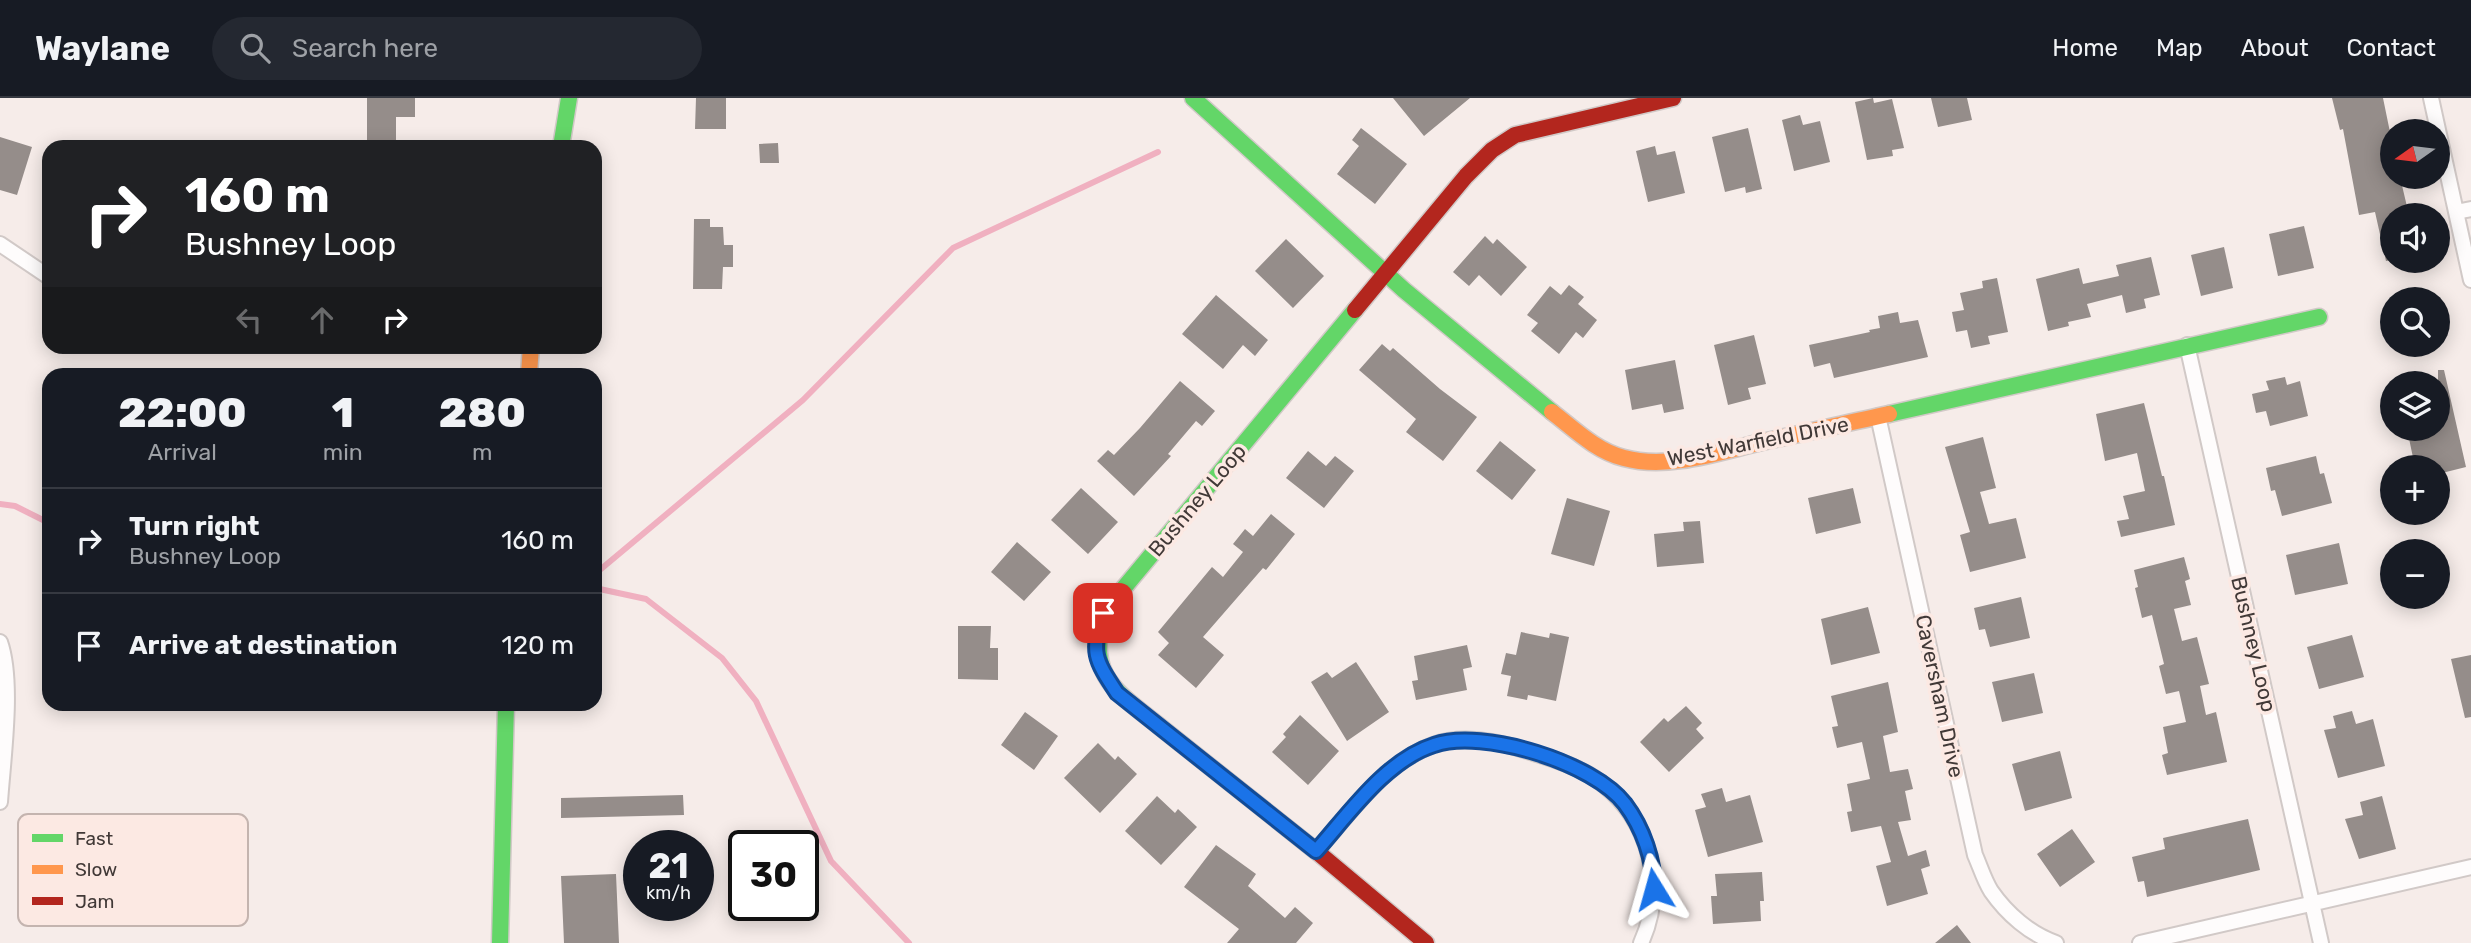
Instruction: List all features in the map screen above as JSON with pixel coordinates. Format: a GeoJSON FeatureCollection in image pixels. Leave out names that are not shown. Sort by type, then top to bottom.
{"type":"FeatureCollection","features":[{"type":"Feature","properties":{"kind":"street"},"geometry":{"type":"LineString","coordinates":[[562,140],[569,98]]}},
{"type":"Feature","properties":{"kind":"street","name":"West Warfield Drive"},"geometry":{"type":"LineString","coordinates":[[1193,98],[1386,273],[1583,437],[1611,454],[1650,462],[1680,460],[2319,317]]}},
{"type":"Feature","properties":{"kind":"street","name":"Bushney Loop"},"geometry":{"type":"LineString","coordinates":[[1426,943],[1316,851],[1117,693],[1102,670],[1094,644],[1103,613],[1466,176],[1492,150],[1515,135],[1673,98]]}},
{"type":"Feature","properties":{"kind":"street"},"geometry":{"type":"LineString","coordinates":[[2431,98],[2471,280]]}},
{"type":"Feature","properties":{"kind":"street"},"geometry":{"type":"LineString","coordinates":[[2456,212],[2471,209]]}},
{"type":"Feature","properties":{"kind":"street"},"geometry":{"type":"LineString","coordinates":[[0,244],[42,272]]}},
{"type":"Feature","properties":{"kind":"street","name":"Bushney Loop"},"geometry":{"type":"LineString","coordinates":[[2187,345],[2322,943]]}},
{"type":"Feature","properties":{"kind":"street","name":"Caversham Drive"},"geometry":{"type":"LineString","coordinates":[[1878,416],[1975,855],[1990,890],[2011,914],[2038,936],[2056,943]]}},
{"type":"Feature","properties":{"kind":"street"},"geometry":{"type":"LineString","coordinates":[[0,642],[5,655],[7,688],[0,802]]}},
{"type":"Feature","properties":{"kind":"street"},"geometry":{"type":"LineString","coordinates":[[500,943],[506,711]]}},
{"type":"Feature","properties":{"kind":"street"},"geometry":{"type":"LineString","coordinates":[[1316,851],[1384,776],[1405,759],[1433,745],[1458,740],[1486,740],[1516,748],[1566,763],[1602,783],[1625,804],[1644,837],[1654,874],[1654,905],[1641,943]]}},
{"type":"Feature","properties":{"kind":"street"},"geometry":{"type":"LineString","coordinates":[[2140,943],[2471,867]]}},
{"type":"Feature","properties":{"kind":"building"},"geometry":{"type":"Polygon","coordinates":[[[367,98],[415,98],[415,117],[396,117],[396,140],[367,140],[367,98]]]}},
{"type":"Feature","properties":{"kind":"building"},"geometry":{"type":"Polygon","coordinates":[[[696,98],[726,98],[726,129],[695,129],[696,98]]]}},
{"type":"Feature","properties":{"kind":"building"},"geometry":{"type":"Polygon","coordinates":[[[1393,98],[1470,98],[1424,136],[1393,98]]]}},
{"type":"Feature","properties":{"kind":"building"},"geometry":{"type":"Polygon","coordinates":[[[1873,98],[1874,103],[1892,99],[1904,148],[1892,150],[1893,156],[1867,160],[1855,102],[1873,98]]]}},
{"type":"Feature","properties":{"kind":"building"},"geometry":{"type":"Polygon","coordinates":[[[1931,98],[1967,98],[1972,120],[1938,127],[1931,98]]]}},
{"type":"Feature","properties":{"kind":"building"},"geometry":{"type":"Polygon","coordinates":[[[2332,98],[2383,98],[2387,119],[2380,119],[2380,189],[2403,189],[2406,203],[2380,203],[2380,234],[2375,212],[2359,215],[2343,129],[2340,130],[2332,98]]]}},
{"type":"Feature","properties":{"kind":"building"},"geometry":{"type":"Polygon","coordinates":[[[1800,115],[1803,125],[1820,121],[1830,162],[1794,171],[1782,120],[1800,115]]]}},
{"type":"Feature","properties":{"kind":"building"},"geometry":{"type":"Polygon","coordinates":[[[1361,128],[1407,164],[1375,204],[1337,174],[1359,146],[1352,140],[1361,128]]]}},
{"type":"Feature","properties":{"kind":"building"},"geometry":{"type":"Polygon","coordinates":[[[1748,128],[1762,189],[1746,193],[1745,187],[1725,192],[1712,137],[1748,128]]]}},
{"type":"Feature","properties":{"kind":"building"},"geometry":{"type":"Polygon","coordinates":[[[0,137],[32,147],[17,195],[0,190],[0,137]]]}},
{"type":"Feature","properties":{"kind":"building"},"geometry":{"type":"Polygon","coordinates":[[[778,143],[779,163],[760,163],[759,144],[778,143]]]}},
{"type":"Feature","properties":{"kind":"building"},"geometry":{"type":"Polygon","coordinates":[[[1655,146],[1657,155],[1675,151],[1685,193],[1648,202],[1636,151],[1655,146]]]}},
{"type":"Feature","properties":{"kind":"building"},"geometry":{"type":"Polygon","coordinates":[[[694,219],[710,219],[710,227],[723,227],[724,245],[733,245],[733,267],[723,267],[722,289],[693,289],[694,219]]]}},
{"type":"Feature","properties":{"kind":"building"},"geometry":{"type":"Polygon","coordinates":[[[2304,226],[2314,268],[2278,276],[2269,234],[2304,226]]]}},
{"type":"Feature","properties":{"kind":"building"},"geometry":{"type":"Polygon","coordinates":[[[1485,236],[1493,244],[1497,239],[1527,267],[1501,296],[1479,275],[1469,286],[1453,272],[1485,236]]]}},
{"type":"Feature","properties":{"kind":"building"},"geometry":{"type":"Polygon","coordinates":[[[1286,239],[1324,276],[1293,308],[1255,271],[1286,239]]]}},
{"type":"Feature","properties":{"kind":"building"},"geometry":{"type":"Polygon","coordinates":[[[2224,247],[2233,288],[2201,296],[2191,255],[2224,247]]]}},
{"type":"Feature","properties":{"kind":"building"},"geometry":{"type":"Polygon","coordinates":[[[2151,257],[2160,295],[2144,299],[2146,308],[2126,313],[2122,295],[2087,304],[2091,317],[2068,322],[2069,326],[2048,331],[2036,279],[2079,268],[2083,284],[2119,276],[2116,265],[2151,257]]]}},
{"type":"Feature","properties":{"kind":"building"},"geometry":{"type":"Polygon","coordinates":[[[1997,278],[2008,332],[1988,336],[1990,344],[1971,348],[1967,330],[1956,332],[1952,312],[1964,310],[1960,293],[1983,288],[1982,281],[1997,278]]]}},
{"type":"Feature","properties":{"kind":"building"},"geometry":{"type":"Polygon","coordinates":[[[1569,285],[1584,297],[1578,304],[1597,320],[1583,338],[1576,332],[1559,354],[1531,331],[1538,323],[1527,315],[1550,286],[1561,295],[1569,285]]]}},
{"type":"Feature","properties":{"kind":"building"},"geometry":{"type":"Polygon","coordinates":[[[1216,295],[1268,340],[1255,356],[1243,345],[1223,369],[1182,334],[1216,295]]]}},
{"type":"Feature","properties":{"kind":"building"},"geometry":{"type":"Polygon","coordinates":[[[1898,312],[1900,323],[1918,320],[1928,357],[1834,378],[1830,363],[1814,367],[1809,345],[1870,332],[1869,330],[1880,328],[1878,316],[1898,312]]]}},
{"type":"Feature","properties":{"kind":"building"},"geometry":{"type":"Polygon","coordinates":[[[1754,335],[1766,384],[1748,388],[1751,399],[1728,405],[1714,345],[1754,335]]]}},
{"type":"Feature","properties":{"kind":"building"},"geometry":{"type":"Polygon","coordinates":[[[1382,344],[1390,351],[1393,348],[1477,417],[1443,461],[1406,432],[1416,419],[1359,370],[1382,344]]]}},
{"type":"Feature","properties":{"kind":"building"},"geometry":{"type":"Polygon","coordinates":[[[1675,360],[1684,409],[1664,413],[1662,404],[1632,410],[1625,370],[1675,360]]]}},
{"type":"Feature","properties":{"kind":"building"},"geometry":{"type":"Polygon","coordinates":[[[2285,377],[2287,385],[2300,381],[2308,416],[2270,426],[2266,411],[2256,413],[2252,394],[2269,390],[2266,381],[2285,377]]]}},
{"type":"Feature","properties":{"kind":"building"},"geometry":{"type":"Polygon","coordinates":[[[1180,381],[1215,411],[1202,426],[1196,421],[1168,454],[1171,456],[1134,496],[1097,461],[1108,450],[1114,455],[1180,381]]]}},
{"type":"Feature","properties":{"kind":"building"},"geometry":{"type":"Polygon","coordinates":[[[2450,396],[2466,467],[2450,471],[2450,455],[2412,455],[2410,441],[2450,441],[2450,396]]]}},
{"type":"Feature","properties":{"kind":"building"},"geometry":{"type":"Polygon","coordinates":[[[2144,403],[2175,525],[2121,537],[2117,521],[2129,519],[2123,496],[2145,491],[2137,453],[2105,461],[2096,414],[2144,403]]]}},
{"type":"Feature","properties":{"kind":"building"},"geometry":{"type":"Polygon","coordinates":[[[1983,437],[1996,488],[1980,492],[1989,524],[2016,518],[2026,558],[1970,572],[1960,535],[1970,532],[1945,447],[1983,437]]]}},
{"type":"Feature","properties":{"kind":"building"},"geometry":{"type":"Polygon","coordinates":[[[1500,441],[1536,470],[1512,500],[1476,471],[1500,441]]]}},
{"type":"Feature","properties":{"kind":"building"},"geometry":{"type":"Polygon","coordinates":[[[1308,451],[1326,466],[1335,456],[1354,471],[1324,508],[1286,478],[1308,451]]]}},
{"type":"Feature","properties":{"kind":"building"},"geometry":{"type":"Polygon","coordinates":[[[2316,456],[2332,503],[2282,516],[2275,490],[2271,491],[2266,468],[2316,456]]]}},
{"type":"Feature","properties":{"kind":"building"},"geometry":{"type":"Polygon","coordinates":[[[1081,488],[1118,522],[1088,554],[1051,520],[1081,488]]]}},
{"type":"Feature","properties":{"kind":"building"},"geometry":{"type":"Polygon","coordinates":[[[1853,488],[1861,523],[1816,534],[1808,498],[1853,488]]]}},
{"type":"Feature","properties":{"kind":"building"},"geometry":{"type":"Polygon","coordinates":[[[1567,498],[1610,511],[1594,566],[1551,554],[1567,498]]]}},
{"type":"Feature","properties":{"kind":"building"},"geometry":{"type":"Polygon","coordinates":[[[1271,514],[1295,534],[1266,570],[1263,568],[1203,637],[1224,655],[1196,688],[1158,655],[1169,643],[1158,632],[1212,567],[1223,577],[1243,552],[1233,544],[1245,529],[1253,536],[1271,514]]]}},
{"type":"Feature","properties":{"kind":"building"},"geometry":{"type":"Polygon","coordinates":[[[1700,521],[1704,563],[1657,567],[1654,534],[1684,531],[1683,522],[1700,521]]]}},
{"type":"Feature","properties":{"kind":"building"},"geometry":{"type":"Polygon","coordinates":[[[1017,542],[1051,572],[1024,601],[991,572],[1017,542]]]}},
{"type":"Feature","properties":{"kind":"building"},"geometry":{"type":"Polygon","coordinates":[[[2339,543],[2348,584],[2295,595],[2286,555],[2339,543]]]}},
{"type":"Feature","properties":{"kind":"building"},"geometry":{"type":"Polygon","coordinates":[[[2184,557],[2190,579],[2185,581],[2191,605],[2174,609],[2182,641],[2197,637],[2209,684],[2200,686],[2206,715],[2216,712],[2227,762],[2167,775],[2162,755],[2168,753],[2163,727],[2186,722],[2179,691],[2166,694],[2159,666],[2164,664],[2152,615],[2142,618],[2134,570],[2184,557]]]}},
{"type":"Feature","properties":{"kind":"building"},"geometry":{"type":"Polygon","coordinates":[[[2021,597],[2030,638],[1990,647],[1985,629],[1979,630],[1974,608],[2021,597]]]}},
{"type":"Feature","properties":{"kind":"building"},"geometry":{"type":"Polygon","coordinates":[[[1868,607],[1880,653],[1831,665],[1821,619],[1868,607]]]}},
{"type":"Feature","properties":{"kind":"building"},"geometry":{"type":"Polygon","coordinates":[[[958,626],[991,626],[990,648],[998,648],[998,680],[958,679],[958,626]]]}},
{"type":"Feature","properties":{"kind":"building"},"geometry":{"type":"Polygon","coordinates":[[[1521,632],[1549,638],[1550,633],[1569,637],[1556,701],[1528,695],[1527,700],[1507,696],[1511,676],[1501,674],[1506,653],[1516,655],[1521,632]]]}},
{"type":"Feature","properties":{"kind":"building"},"geometry":{"type":"Polygon","coordinates":[[[2352,635],[2364,677],[2319,689],[2307,647],[2352,635]]]}},
{"type":"Feature","properties":{"kind":"building"},"geometry":{"type":"Polygon","coordinates":[[[1467,645],[1472,667],[1463,669],[1467,690],[1416,700],[1412,681],[1418,680],[1414,656],[1467,645]]]}},
{"type":"Feature","properties":{"kind":"building"},"geometry":{"type":"Polygon","coordinates":[[[2471,655],[2471,717],[2465,718],[2451,659],[2471,655]]]}},
{"type":"Feature","properties":{"kind":"building"},"geometry":{"type":"Polygon","coordinates":[[[1356,662],[1389,712],[1347,741],[1311,682],[1327,672],[1332,678],[1356,662]]]}},
{"type":"Feature","properties":{"kind":"building"},"geometry":{"type":"Polygon","coordinates":[[[2034,673],[2043,713],[2002,722],[1992,682],[2034,673]]]}},
{"type":"Feature","properties":{"kind":"building"},"geometry":{"type":"Polygon","coordinates":[[[1888,682],[1898,732],[1883,736],[1890,772],[1908,769],[1913,789],[1905,791],[1911,820],[1898,822],[1908,856],[1926,850],[1930,866],[1921,869],[1928,894],[1887,906],[1876,866],[1891,862],[1881,826],[1851,832],[1847,812],[1852,811],[1847,784],[1870,779],[1862,742],[1837,748],[1832,727],[1838,726],[1831,696],[1888,682]]]}},
{"type":"Feature","properties":{"kind":"building"},"geometry":{"type":"Polygon","coordinates":[[[1686,706],[1702,723],[1696,729],[1704,738],[1669,772],[1640,742],[1664,718],[1668,722],[1686,706]]]}},
{"type":"Feature","properties":{"kind":"building"},"geometry":{"type":"Polygon","coordinates":[[[2352,711],[2356,724],[2373,719],[2385,766],[2338,778],[2324,730],[2336,728],[2333,716],[2352,711]]]}},
{"type":"Feature","properties":{"kind":"building"},"geometry":{"type":"Polygon","coordinates":[[[1025,712],[1058,736],[1034,770],[1001,745],[1025,712]]]}},
{"type":"Feature","properties":{"kind":"building"},"geometry":{"type":"Polygon","coordinates":[[[1300,715],[1339,751],[1308,785],[1272,752],[1286,737],[1283,734],[1300,715]]]}},
{"type":"Feature","properties":{"kind":"building"},"geometry":{"type":"Polygon","coordinates":[[[1098,743],[1115,760],[1118,756],[1137,774],[1100,813],[1064,778],[1098,743]]]}},
{"type":"Feature","properties":{"kind":"building"},"geometry":{"type":"Polygon","coordinates":[[[2060,751],[2072,798],[2025,811],[2012,764],[2060,751]]]}},
{"type":"Feature","properties":{"kind":"building"},"geometry":{"type":"Polygon","coordinates":[[[1722,788],[1726,802],[1750,795],[1763,842],[1708,857],[1695,810],[1706,807],[1701,794],[1722,788]]]}},
{"type":"Feature","properties":{"kind":"building"},"geometry":{"type":"Polygon","coordinates":[[[683,795],[684,815],[561,818],[561,798],[683,795]]]}},
{"type":"Feature","properties":{"kind":"building"},"geometry":{"type":"Polygon","coordinates":[[[1157,796],[1175,813],[1178,809],[1197,827],[1161,865],[1125,831],[1157,796]]]}},
{"type":"Feature","properties":{"kind":"building"},"geometry":{"type":"Polygon","coordinates":[[[2382,796],[2396,849],[2359,859],[2345,819],[2363,815],[2360,802],[2382,796]]]}},
{"type":"Feature","properties":{"kind":"building"},"geometry":{"type":"Polygon","coordinates":[[[2248,819],[2260,870],[2147,897],[2144,881],[2138,882],[2132,857],[2165,849],[2163,838],[2248,819]]]}},
{"type":"Feature","properties":{"kind":"building"},"geometry":{"type":"Polygon","coordinates":[[[2072,829],[2095,862],[2060,887],[2037,854],[2072,829]]]}},
{"type":"Feature","properties":{"kind":"building"},"geometry":{"type":"Polygon","coordinates":[[[1216,845],[1256,874],[1248,886],[1285,918],[1295,907],[1313,923],[1296,943],[1227,943],[1239,929],[1184,887],[1216,845]]]}},
{"type":"Feature","properties":{"kind":"building"},"geometry":{"type":"Polygon","coordinates":[[[1762,872],[1764,901],[1760,901],[1761,921],[1713,924],[1711,896],[1717,896],[1715,874],[1762,872]]]}},
{"type":"Feature","properties":{"kind":"building"},"geometry":{"type":"Polygon","coordinates":[[[616,874],[619,943],[564,943],[561,876],[616,874]]]}},
{"type":"Feature","properties":{"kind":"building"},"geometry":{"type":"Polygon","coordinates":[[[1957,925],[1971,943],[1935,943],[1957,925]]]}},
{"type":"Feature","properties":{"kind":"waterway"},"geometry":{"type":"LineString","coordinates":[[602,568],[803,400],[953,248],[1158,152]]}},
{"type":"Feature","properties":{"kind":"waterway"},"geometry":{"type":"LineString","coordinates":[[0,504],[15,506],[42,520]]}},
{"type":"Feature","properties":{"kind":"waterway"},"geometry":{"type":"LineString","coordinates":[[602,590],[646,599],[722,658],[756,701],[831,861],[909,943]]}},
{"type":"Feature","properties":{"kind":"traffic: fast"},"geometry":{"type":"LineString","coordinates":[[562,140],[569,98]]}},
{"type":"Feature","properties":{"kind":"traffic: fast"},"geometry":{"type":"LineString","coordinates":[[1193,98],[1404,290],[1552,412]]}},
{"type":"Feature","properties":{"kind":"traffic: fast"},"geometry":{"type":"LineString","coordinates":[[1159,726],[1129,702],[1108,680],[1099,652],[1103,613],[1355,310]]}},
{"type":"Feature","properties":{"kind":"traffic: fast"},"geometry":{"type":"LineString","coordinates":[[1889,414],[2319,317]]}},
{"type":"Feature","properties":{"kind":"traffic: fast"},"geometry":{"type":"LineString","coordinates":[[500,943],[506,711]]}},
{"type":"Feature","properties":{"kind":"traffic: slow"},"geometry":{"type":"LineString","coordinates":[[529,368],[530,354]]}},
{"type":"Feature","properties":{"kind":"traffic: slow"},"geometry":{"type":"LineString","coordinates":[[1552,412],[1586,439],[1614,455],[1658,462],[1711,455],[1889,414]]}},
{"type":"Feature","properties":{"kind":"traffic: jam"},"geometry":{"type":"LineString","coordinates":[[1355,310],[1466,176],[1492,150],[1515,135],[1673,98]]}},
{"type":"Feature","properties":{"kind":"traffic: jam"},"geometry":{"type":"LineString","coordinates":[[1159,726],[1426,943]]}},
{"type":"Feature","properties":{"kind":"route"},"geometry":{"type":"LineString","coordinates":[[1103,613],[1094,644],[1102,670],[1117,693],[1316,851],[1384,776],[1405,759],[1433,745],[1458,740],[1486,740],[1566,763],[1602,783],[1625,804],[1644,837],[1654,874],[1654,889]]}}]}
